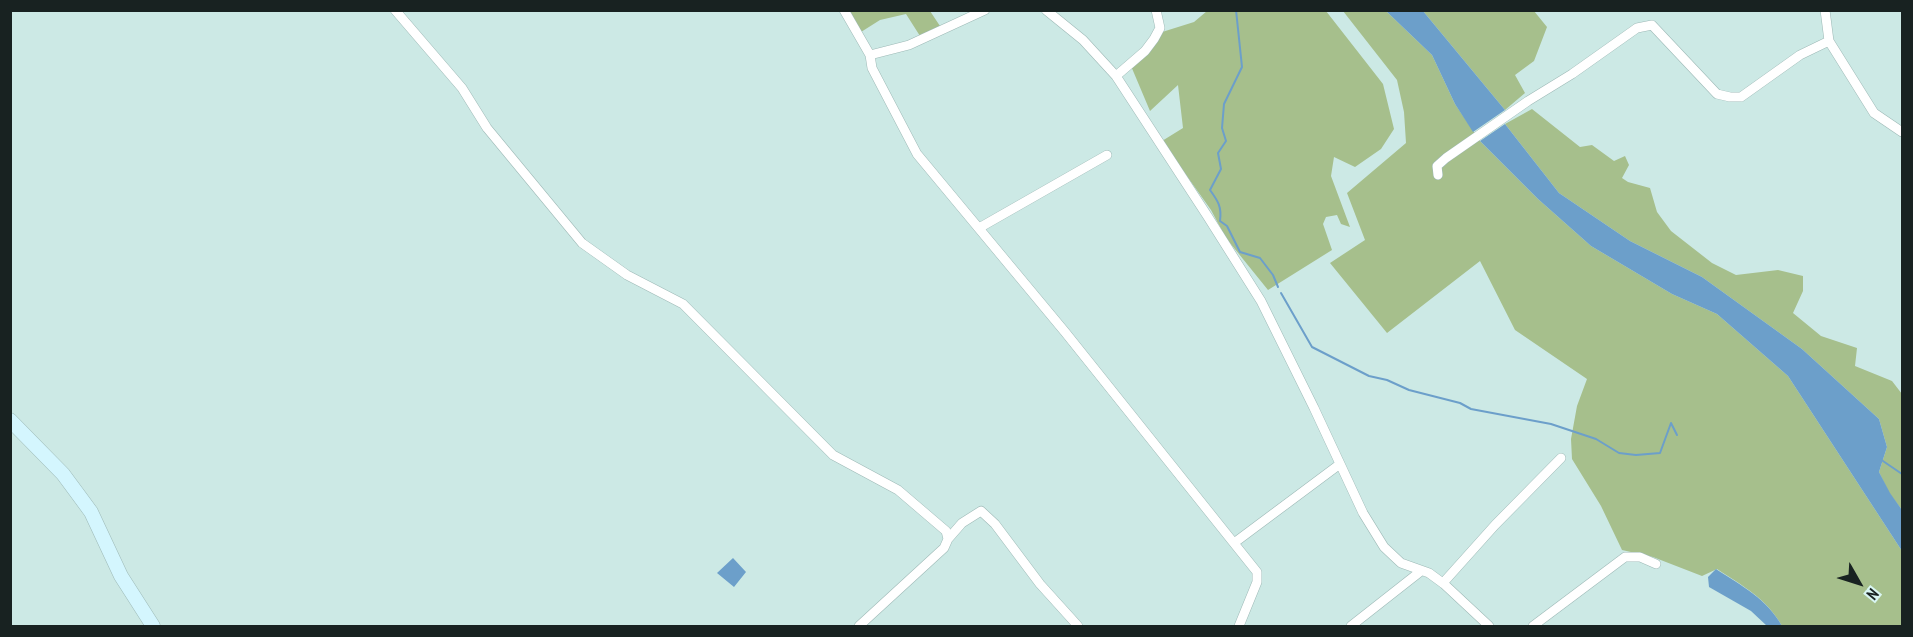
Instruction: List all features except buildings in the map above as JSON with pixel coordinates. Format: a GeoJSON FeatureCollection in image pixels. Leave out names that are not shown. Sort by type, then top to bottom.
{"type":"FeatureCollection","features":[{"type":"Feature","properties":{"kind":"main road"},"geometry":{"type":"LineString","coordinates":[[10,420],[63,474],[91,512],[121,576],[153,627]]}},
{"type":"Feature","properties":{"kind":"street"},"geometry":{"type":"LineString","coordinates":[[395,10],[462,88],[487,128],[582,243],[627,275],[683,304],[833,455],[898,490],[946,531],[948,539]]}},
{"type":"Feature","properties":{"kind":"street"},"geometry":{"type":"LineString","coordinates":[[844,10],[870,55],[872,68],[917,153],[1065,332],[1257,572],[1257,582],[1239,627]]}},
{"type":"Feature","properties":{"kind":"street"},"geometry":{"type":"LineString","coordinates":[[870,55],[909,45],[985,10]]}},
{"type":"Feature","properties":{"kind":"street"},"geometry":{"type":"LineString","coordinates":[[1046,10],[1083,40],[1116,76],[1261,301],[1363,513],[1384,547],[1401,563],[1422,571],[1443,583],[1489,627]]}},
{"type":"Feature","properties":{"kind":"street"},"geometry":{"type":"LineString","coordinates":[[1116,76],[1154,39],[1160,28],[1156,10]]}},
{"type":"Feature","properties":{"kind":"street"},"geometry":{"type":"LineString","coordinates":[[1825,10],[1829,41],[1874,113],[1902,132]]}},
{"type":"Feature","properties":{"kind":"street"},"geometry":{"type":"LineString","coordinates":[[1438,175],[1437,166],[1446,158],[1637,28],[1652,25],[1718,94],[1730,97],[1741,97],[1800,55],[1829,41]]}},
{"type":"Feature","properties":{"kind":"street"},"geometry":{"type":"LineString","coordinates":[[979,228],[1107,155]]}},
{"type":"Feature","properties":{"kind":"street"},"geometry":{"type":"LineString","coordinates":[[1443,583],[1561,458]]}},
{"type":"Feature","properties":{"kind":"street"},"geometry":{"type":"LineString","coordinates":[[1234,543],[1340,464]]}},
{"type":"Feature","properties":{"kind":"street"},"geometry":{"type":"LineString","coordinates":[[859,627],[944,548],[948,539],[962,523],[981,511],[995,524],[1040,584],[1078,627]]}},
{"type":"Feature","properties":{"kind":"street"},"geometry":{"type":"LineString","coordinates":[[1533,627],[1625,557],[1640,557],[1656,564]]}},
{"type":"Feature","properties":{"kind":"street"},"geometry":{"type":"LineString","coordinates":[[1351,627],[1422,571]]}},
{"type":"Feature","properties":{"kind":"green space"},"geometry":{"type":"Polygon","coordinates":[[[850,11],[930,11],[940,26],[920,36],[906,14],[880,20],[861,32],[850,11]]]}},
{"type":"Feature","properties":{"kind":"green space"},"geometry":{"type":"Polygon","coordinates":[[[1207,11],[1326,11],[1383,84],[1394,129],[1381,149],[1355,167],[1334,157],[1331,176],[1350,227],[1341,224],[1337,215],[1326,217],[1323,224],[1332,250],[1268,290],[1226,238],[1211,210],[1162,141],[1183,128],[1178,85],[1150,111],[1131,66],[1159,33],[1194,22],[1207,11]]]}},
{"type":"Feature","properties":{"kind":"green space"},"geometry":{"type":"Polygon","coordinates":[[[1343,11],[1386,11],[1432,55],[1455,104],[1480,141],[1538,199],[1591,246],[1672,294],[1717,314],[1788,376],[1902,551],[1902,626],[1782,626],[1762,601],[1717,569],[1702,576],[1653,557],[1622,550],[1601,506],[1572,459],[1571,439],[1577,406],[1587,379],[1515,330],[1480,261],[1387,333],[1330,263],[1365,240],[1347,193],[1406,143],[1404,112],[1397,80],[1343,11]]]}},
{"type":"Feature","properties":{"kind":"green space"},"geometry":{"type":"Polygon","coordinates":[[[1423,11],[1534,11],[1547,27],[1534,61],[1515,75],[1525,93],[1505,110],[1423,11]]]}},
{"type":"Feature","properties":{"kind":"green space"},"geometry":{"type":"Polygon","coordinates":[[[1532,109],[1580,147],[1592,145],[1614,161],[1625,156],[1629,165],[1622,178],[1650,188],[1657,212],[1671,231],[1712,263],[1736,275],[1778,270],[1803,276],[1803,291],[1793,313],[1821,336],[1857,348],[1855,366],[1892,381],[1902,394],[1902,510],[1889,493],[1879,472],[1887,447],[1879,419],[1802,349],[1702,277],[1630,241],[1559,193],[1505,124],[1532,109]]]}},
{"type":"Feature","properties":{"kind":"water"},"geometry":{"type":"Polygon","coordinates":[[[1386,11],[1423,11],[1505,110],[1473,132],[1455,104],[1432,55],[1386,11]]]}},
{"type":"Feature","properties":{"kind":"water"},"geometry":{"type":"Polygon","coordinates":[[[1505,124],[1559,193],[1630,241],[1702,277],[1802,349],[1879,419],[1887,447],[1879,472],[1902,510],[1902,551],[1788,376],[1717,314],[1672,294],[1591,246],[1538,199],[1480,141],[1505,124]]]}},
{"type":"Feature","properties":{"kind":"water"},"geometry":{"type":"Polygon","coordinates":[[[733,558],[746,572],[734,587],[717,573],[733,558]]]}},
{"type":"Feature","properties":{"kind":"water"},"geometry":{"type":"Polygon","coordinates":[[[1716,569],[1761,601],[1776,616],[1782,626],[1767,626],[1751,611],[1709,587],[1708,577],[1716,569]]]}},
{"type":"Feature","properties":{"kind":"waterway"},"geometry":{"type":"LineString","coordinates":[[1236,10],[1242,67],[1224,104],[1222,128],[1226,141],[1218,153],[1221,169],[1210,190],[1219,204],[1220,221],[1227,226],[1240,252],[1260,258],[1273,275],[1278,287]]}},
{"type":"Feature","properties":{"kind":"waterway"},"geometry":{"type":"LineString","coordinates":[[1281,293],[1312,347],[1369,376],[1387,380],[1409,390],[1460,403],[1471,409],[1551,424],[1596,439],[1619,453],[1636,455],[1660,453],[1671,423],[1677,435]]}},
{"type":"Feature","properties":{"kind":"waterway"},"geometry":{"type":"LineString","coordinates":[[1880,459],[1902,474]]}}]}
